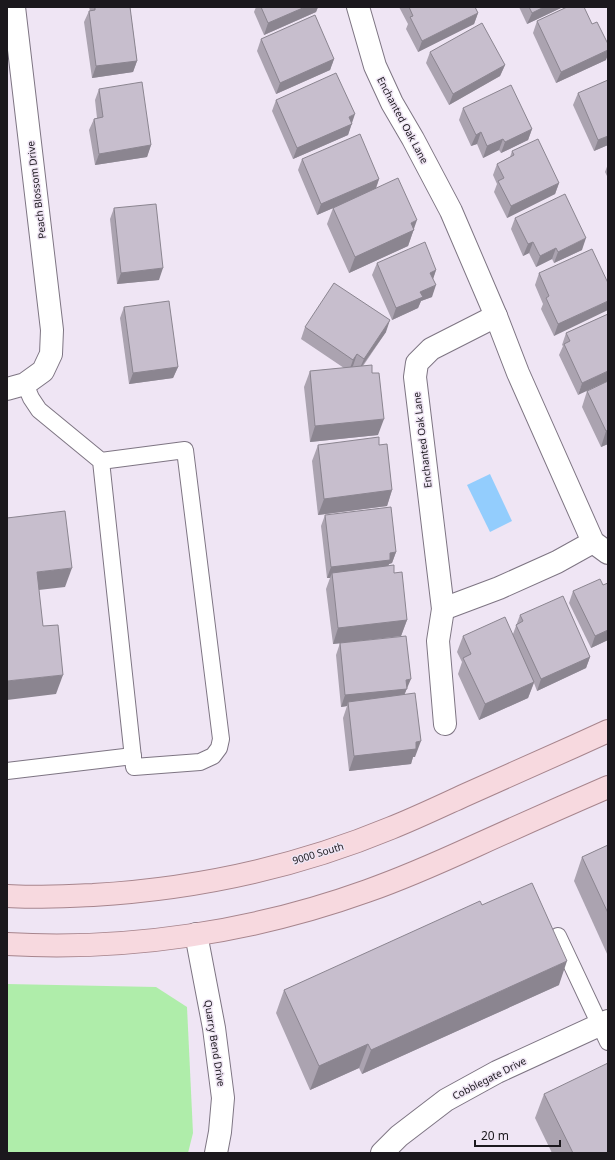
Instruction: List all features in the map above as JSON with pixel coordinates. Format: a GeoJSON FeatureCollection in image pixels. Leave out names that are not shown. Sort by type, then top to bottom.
{"type":"FeatureCollection","features":[{"type":"Feature","properties":{"kind":"main road","name":"9000 South"},"geometry":{"type":"LineString","coordinates":[[7,896],[112,894],[163,889],[274,867],[333,850],[391,828],[608,731]]}},
{"type":"Feature","properties":{"kind":"main road"},"geometry":{"type":"LineString","coordinates":[[7,944],[73,945],[110,943],[196,934],[272,920],[367,891],[414,873],[608,787]]}},
{"type":"Feature","properties":{"kind":"street","name":"Peach Blossom Drive"},"geometry":{"type":"LineString","coordinates":[[14,7],[14,60],[52,330],[51,354],[43,371],[16,387]]}},
{"type":"Feature","properties":{"kind":"street","name":"Enchanted Oak Lane"},"geometry":{"type":"LineString","coordinates":[[358,7],[378,73],[392,104],[413,139],[450,211],[496,316],[518,373],[601,548],[558,562],[499,588],[442,609]]}},
{"type":"Feature","properties":{"kind":"street","name":"Enchanted Oak Lane"},"geometry":{"type":"LineString","coordinates":[[445,724],[438,641],[442,609],[415,377],[418,363],[431,349],[496,316]]}},
{"type":"Feature","properties":{"kind":"street","name":"Quarry Bend Drive"},"geometry":{"type":"LineString","coordinates":[[196,934],[214,1028],[223,1098],[220,1132],[216,1153]]}},
{"type":"Feature","properties":{"kind":"street","name":"Cobblegate Drive"},"geometry":{"type":"LineString","coordinates":[[382,1153],[399,1136],[446,1100],[497,1072],[605,1030]]}},
{"type":"Feature","properties":{"kind":"lane"},"geometry":{"type":"LineString","coordinates":[[16,387],[31,398],[39,410],[101,461],[134,767],[200,762],[213,756],[220,748],[221,739],[185,450],[101,461]]}},
{"type":"Feature","properties":{"kind":"lane"},"geometry":{"type":"LineString","coordinates":[[7,771],[133,756]]}},
{"type":"Feature","properties":{"kind":"lane"},"geometry":{"type":"LineString","coordinates":[[558,936],[605,1030]]}},
{"type":"Feature","properties":{"kind":"green space"},"geometry":{"type":"Polygon","coordinates":[[[7,984],[156,987],[187,1007],[193,1133],[188,1153],[7,1153],[7,984]]]}},
{"type":"Feature","properties":{"kind":"water"},"geometry":{"type":"Polygon","coordinates":[[[490,474],[512,521],[490,532],[467,485],[490,474]]]}},
{"type":"Feature","properties":{"kind":"building"},"geometry":{"type":"Polygon","coordinates":[[[95,7],[130,7],[137,61],[96,66],[89,11],[95,10],[95,7]]]}},
{"type":"Feature","properties":{"kind":"building"},"geometry":{"type":"Polygon","coordinates":[[[261,7],[305,7],[268,23],[261,7]]]}},
{"type":"Feature","properties":{"kind":"building"},"geometry":{"type":"Polygon","coordinates":[[[409,7],[475,7],[478,13],[422,41],[410,17],[413,16],[409,7]]]}},
{"type":"Feature","properties":{"kind":"building"},"geometry":{"type":"Polygon","coordinates":[[[529,7],[544,7],[532,13],[529,7]]]}},
{"type":"Feature","properties":{"kind":"building"},"geometry":{"type":"Polygon","coordinates":[[[567,7],[584,7],[592,24],[597,22],[608,44],[608,50],[561,72],[537,21],[567,7]]]}},
{"type":"Feature","properties":{"kind":"building"},"geometry":{"type":"Polygon","coordinates":[[[315,15],[334,59],[280,83],[261,39],[315,15]]]}},
{"type":"Feature","properties":{"kind":"building"},"geometry":{"type":"Polygon","coordinates":[[[482,23],[505,65],[453,94],[430,52],[482,23]]]}},
{"type":"Feature","properties":{"kind":"building"},"geometry":{"type":"Polygon","coordinates":[[[336,73],[355,114],[349,117],[352,124],[297,148],[276,100],[336,73]]]}},
{"type":"Feature","properties":{"kind":"building"},"geometry":{"type":"Polygon","coordinates":[[[608,80],[608,136],[598,140],[578,93],[608,80]]]}},
{"type":"Feature","properties":{"kind":"building"},"geometry":{"type":"Polygon","coordinates":[[[142,82],[151,145],[99,154],[94,119],[103,117],[99,89],[142,82]]]}},
{"type":"Feature","properties":{"kind":"building"},"geometry":{"type":"Polygon","coordinates":[[[511,85],[532,129],[505,142],[503,139],[487,146],[481,132],[476,135],[463,108],[511,85]]]}},
{"type":"Feature","properties":{"kind":"building"},"geometry":{"type":"Polygon","coordinates":[[[360,134],[379,179],[321,204],[302,159],[360,134]]]}},
{"type":"Feature","properties":{"kind":"building"},"geometry":{"type":"Polygon","coordinates":[[[538,139],[559,183],[511,206],[498,181],[504,178],[497,164],[514,155],[512,151],[538,139]]]}},
{"type":"Feature","properties":{"kind":"building"},"geometry":{"type":"Polygon","coordinates":[[[398,178],[417,220],[411,223],[414,230],[355,257],[333,208],[398,178]]]}},
{"type":"Feature","properties":{"kind":"building"},"geometry":{"type":"Polygon","coordinates":[[[565,194],[586,238],[558,252],[556,248],[540,256],[533,242],[528,244],[515,218],[565,194]]]}},
{"type":"Feature","properties":{"kind":"building"},"geometry":{"type":"Polygon","coordinates":[[[156,204],[163,268],[121,273],[114,208],[156,204]]]}},
{"type":"Feature","properties":{"kind":"building"},"geometry":{"type":"Polygon","coordinates":[[[425,242],[436,270],[430,273],[436,285],[420,292],[423,297],[396,308],[377,263],[425,242]]]}},
{"type":"Feature","properties":{"kind":"building"},"geometry":{"type":"Polygon","coordinates":[[[592,249],[608,283],[608,301],[558,324],[546,298],[549,296],[539,273],[592,249]]]}},
{"type":"Feature","properties":{"kind":"building"},"geometry":{"type":"Polygon","coordinates":[[[334,283],[390,320],[364,359],[357,354],[353,360],[305,327],[334,283]]]}},
{"type":"Feature","properties":{"kind":"building"},"geometry":{"type":"Polygon","coordinates":[[[169,301],[178,367],[133,373],[124,307],[169,301]]]}},
{"type":"Feature","properties":{"kind":"building"},"geometry":{"type":"Polygon","coordinates":[[[608,314],[608,371],[582,383],[564,344],[570,341],[566,333],[608,314]]]}},
{"type":"Feature","properties":{"kind":"building"},"geometry":{"type":"Polygon","coordinates":[[[372,365],[372,373],[379,373],[384,419],[315,426],[310,371],[372,365]]]}},
{"type":"Feature","properties":{"kind":"building"},"geometry":{"type":"Polygon","coordinates":[[[608,381],[608,430],[606,431],[587,391],[608,381]]]}},
{"type":"Feature","properties":{"kind":"building"},"geometry":{"type":"Polygon","coordinates":[[[379,437],[379,445],[387,444],[392,490],[324,499],[318,445],[379,437]]]}},
{"type":"Feature","properties":{"kind":"building"},"geometry":{"type":"Polygon","coordinates":[[[391,507],[396,552],[390,553],[390,560],[331,567],[325,515],[391,507]]]}},
{"type":"Feature","properties":{"kind":"building"},"geometry":{"type":"Polygon","coordinates":[[[65,511],[72,568],[37,572],[43,626],[58,625],[63,675],[7,681],[7,518],[65,511]]]}},
{"type":"Feature","properties":{"kind":"building"},"geometry":{"type":"Polygon","coordinates":[[[394,565],[394,573],[402,572],[407,620],[338,628],[332,573],[394,565]]]}},
{"type":"Feature","properties":{"kind":"building"},"geometry":{"type":"Polygon","coordinates":[[[600,579],[603,585],[608,583],[608,630],[595,636],[573,591],[600,579]]]}},
{"type":"Feature","properties":{"kind":"building"},"geometry":{"type":"Polygon","coordinates":[[[563,596],[590,657],[541,679],[516,625],[523,621],[520,615],[563,596]]]}},
{"type":"Feature","properties":{"kind":"building"},"geometry":{"type":"Polygon","coordinates":[[[505,617],[534,682],[485,704],[463,658],[471,654],[463,636],[505,617]]]}},
{"type":"Feature","properties":{"kind":"building"},"geometry":{"type":"Polygon","coordinates":[[[406,636],[411,679],[406,680],[407,689],[345,695],[340,643],[406,636]]]}},
{"type":"Feature","properties":{"kind":"building"},"geometry":{"type":"Polygon","coordinates":[[[415,693],[421,741],[416,742],[416,749],[354,756],[348,702],[415,693]]]}},
{"type":"Feature","properties":{"kind":"building"},"geometry":{"type":"Polygon","coordinates":[[[608,845],[608,913],[582,857],[608,845]]]}},
{"type":"Feature","properties":{"kind":"building"},"geometry":{"type":"Polygon","coordinates":[[[532,883],[567,961],[371,1050],[368,1044],[319,1066],[284,990],[480,901],[482,905],[532,883]]]}},
{"type":"Feature","properties":{"kind":"building"},"geometry":{"type":"Polygon","coordinates":[[[608,1063],[608,1153],[573,1153],[544,1094],[608,1063]]]}}]}
